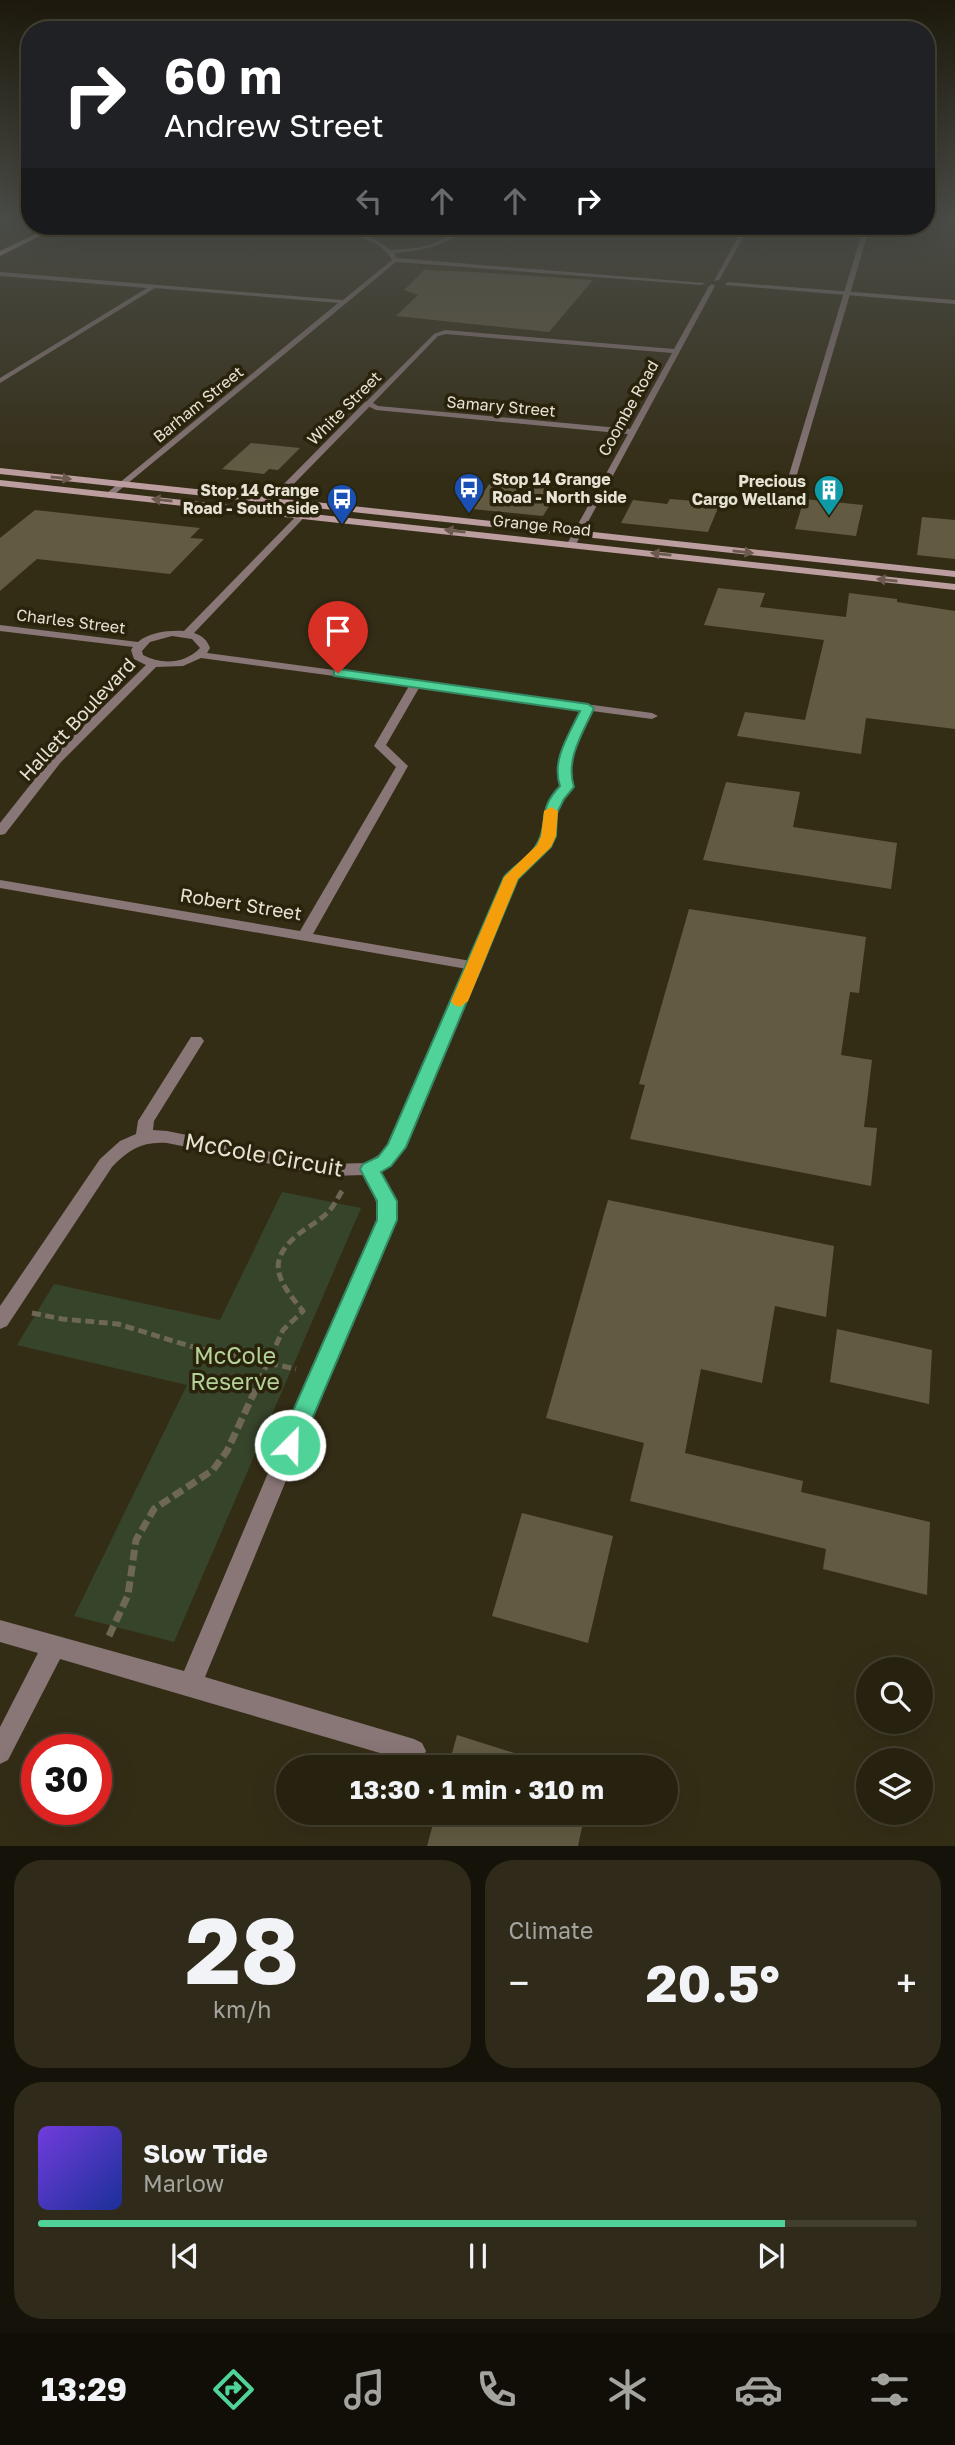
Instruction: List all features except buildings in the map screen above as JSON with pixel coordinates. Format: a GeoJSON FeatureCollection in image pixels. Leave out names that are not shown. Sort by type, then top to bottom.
{"type":"FeatureCollection","features":[{"type":"Feature","properties":{"kind":"main road","name":"Grange Road"},"geometry":{"type":"LineString","coordinates":[[0,471],[955,574]]}},
{"type":"Feature","properties":{"kind":"main road","name":"Grange Road"},"geometry":{"type":"LineString","coordinates":[[0,483],[955,587]]}},
{"type":"Feature","properties":{"kind":"street"},"geometry":{"type":"LineString","coordinates":[[0,381],[121,306]]}},
{"type":"Feature","properties":{"kind":"street","name":"Barham Street"},"geometry":{"type":"LineString","coordinates":[[110,495],[341,306]]}},
{"type":"Feature","properties":{"kind":"street","name":"Coombe Road"},"geometry":{"type":"LineString","coordinates":[[572,544],[701,306]]}},
{"type":"Feature","properties":{"kind":"street"},"geometry":{"type":"LineString","coordinates":[[789,488],[843,306]]}},
{"type":"Feature","properties":{"kind":"street","name":"White Street"},"geometry":{"type":"LineString","coordinates":[[272,501],[436,335],[445,332],[677,351]]}},
{"type":"Feature","properties":{"kind":"street","name":"Samary Street"},"geometry":{"type":"LineString","coordinates":[[368,404],[376,408],[632,432]]}},
{"type":"Feature","properties":{"kind":"street"},"geometry":{"type":"LineString","coordinates":[[187,634],[312,505]]}},
{"type":"Feature","properties":{"kind":"street","name":"Charles Street"},"geometry":{"type":"LineString","coordinates":[[0,628],[139,645]]}},
{"type":"Feature","properties":{"kind":"street"},"geometry":{"type":"LineString","coordinates":[[201,655],[205,648],[204,642],[187,634],[159,635],[139,645],[136,650],[138,657],[153,664],[180,663],[201,655],[652,716]]}},
{"type":"Feature","properties":{"kind":"street","name":"Hallett Boulevard"},"geometry":{"type":"LineString","coordinates":[[0,831],[57,759],[153,664]]}},
{"type":"Feature","properties":{"kind":"street"},"geometry":{"type":"LineString","coordinates":[[306,934],[402,766],[380,746],[416,684]]}},
{"type":"Feature","properties":{"kind":"street"},"geometry":{"type":"LineString","coordinates":[[370,1169],[384,1161],[396,1147],[476,965],[511,877],[544,847],[550,813],[557,797],[567,787],[563,773],[565,760],[588,708]]}},
{"type":"Feature","properties":{"kind":"street","name":"Robert Street"},"geometry":{"type":"LineString","coordinates":[[0,884],[476,965]]}},
{"type":"Feature","properties":{"kind":"street"},"geometry":{"type":"LineString","coordinates":[[4,1315],[106,1163],[125,1144],[144,1136],[146,1121],[196,1041]]}},
{"type":"Feature","properties":{"kind":"street","name":"McCole Circuit"},"geometry":{"type":"LineString","coordinates":[[144,1136],[167,1137],[330,1170],[370,1169],[387,1201],[387,1220],[190,1685]]}},
{"type":"Feature","properties":{"kind":"street"},"geometry":{"type":"LineString","coordinates":[[0,1631],[414,1751]]}},
{"type":"Feature","properties":{"kind":"street"},"geometry":{"type":"LineString","coordinates":[[0,1752],[54,1646]]}},
{"type":"Feature","properties":{"kind":"path"},"geometry":{"type":"LineString","coordinates":[[109,1636],[128,1595],[136,1539],[154,1508],[213,1470],[226,1451],[283,1330],[303,1311],[286,1290],[278,1273],[279,1255],[291,1239],[330,1210],[342,1191]]}},
{"type":"Feature","properties":{"kind":"path"},"geometry":{"type":"LineString","coordinates":[[4,1315],[118,1324],[193,1347],[320,1374]]}},
{"type":"Feature","properties":{"kind":"green space","name":"McCole Reserve"},"geometry":{"type":"Polygon","coordinates":[[[282,1192],[361,1208],[174,1642],[74,1616],[187,1385],[17,1345],[54,1284],[220,1320],[282,1192]]]}},
{"type":"Feature","properties":{"kind":"slow traffic"},"geometry":{"type":"LineString","coordinates":[[460,1001],[511,877],[544,847],[551,811]]}},
{"type":"Feature","properties":{"kind":"place","name":"Stop 14 Grange Road - North side"},"geometry":{"type":"Point","coordinates":[469,515]}},
{"type":"Feature","properties":{"kind":"place","name":"Precious Cargo Welland"},"geometry":{"type":"Point","coordinates":[829,517]}},
{"type":"Feature","properties":{"kind":"place","name":"Stop 14 Grange Road - South side"},"geometry":{"type":"Point","coordinates":[342,526]}},
{"type":"Feature","properties":{"kind":"route"},"geometry":{"type":"LineString","coordinates":[[290,1445],[384,1231],[387,1201],[370,1169],[384,1161],[396,1147],[476,965],[511,877],[544,847],[550,813],[557,797],[567,787],[563,773],[565,760],[588,708],[338,673]]}}]}
